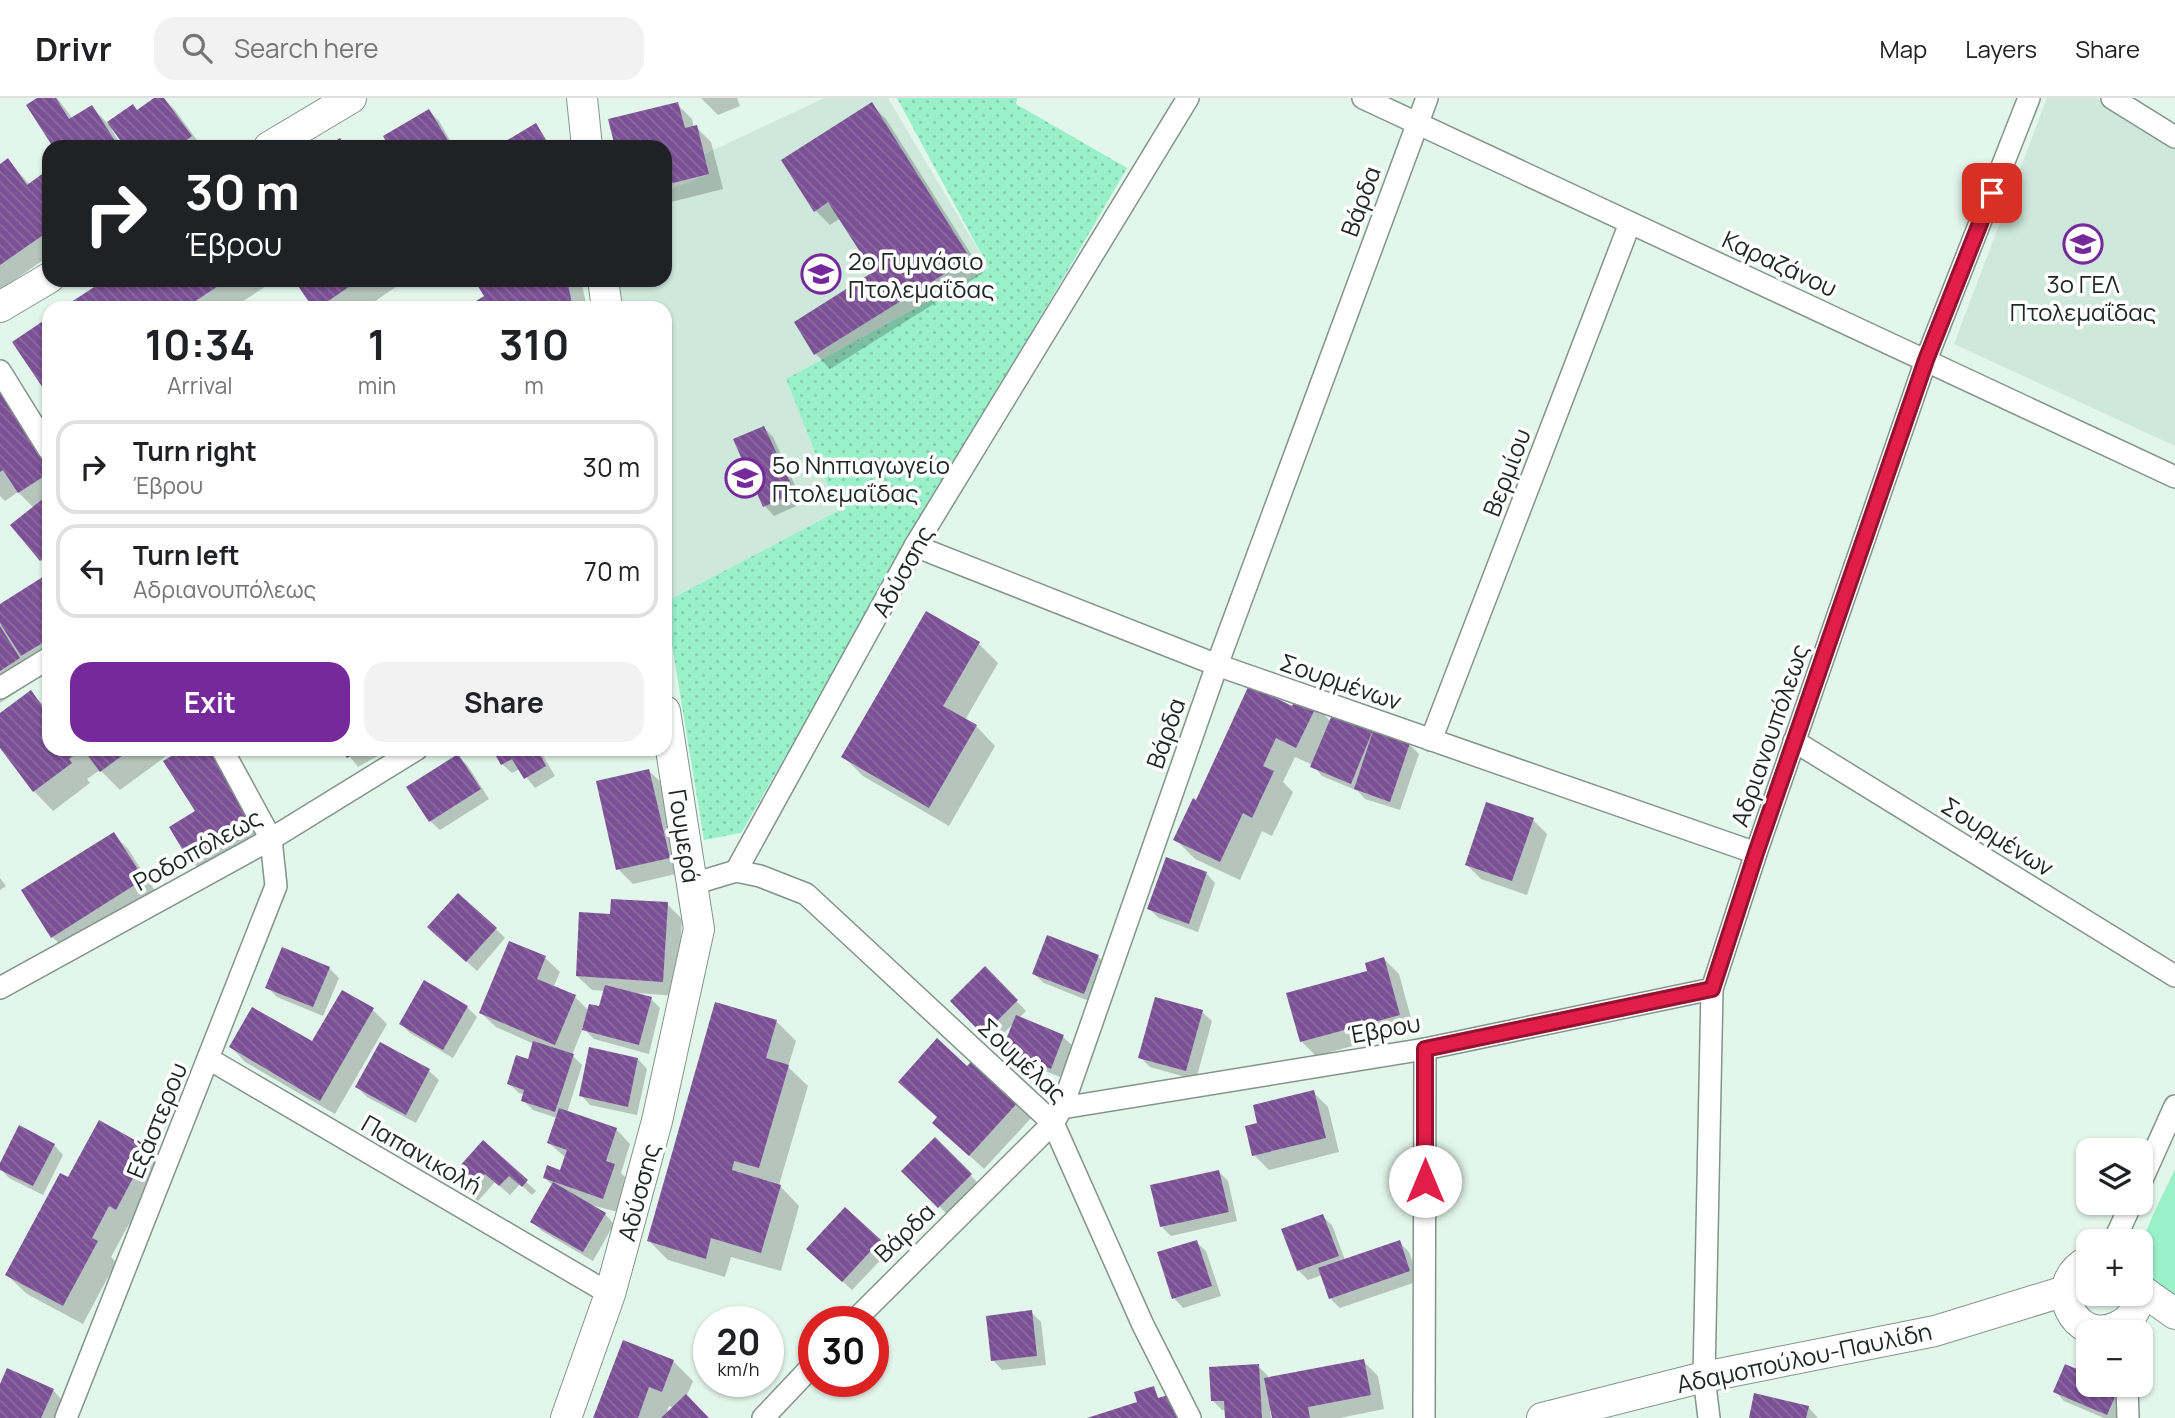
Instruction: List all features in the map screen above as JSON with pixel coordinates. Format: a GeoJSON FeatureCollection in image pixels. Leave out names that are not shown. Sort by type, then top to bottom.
{"type":"FeatureCollection","features":[{"type":"Feature","properties":{"kind":"street"},"geometry":{"type":"LineString","coordinates":[[281,140],[351,98]]}},
{"type":"Feature","properties":{"kind":"street"},"geometry":{"type":"LineString","coordinates":[[582,98],[586,140]]}},
{"type":"Feature","properties":{"kind":"street","name":"Αδύσσης"},"geometry":{"type":"LineString","coordinates":[[736,871],[915,546],[1188,98]]}},
{"type":"Feature","properties":{"kind":"street","name":"Καραζάνου"},"geometry":{"type":"LineString","coordinates":[[1363,98],[2175,477]]}},
{"type":"Feature","properties":{"kind":"street","name":"Βάρδα"},"geometry":{"type":"LineString","coordinates":[[868,1306],[1058,1116],[1217,665],[1427,98]]}},
{"type":"Feature","properties":{"kind":"street","name":"Αδριανουπόλεως"},"geometry":{"type":"LineString","coordinates":[[1709,1418],[1704,1377],[1712,989],[1794,741],[1926,360],[2029,98]]}},
{"type":"Feature","properties":{"kind":"street"},"geometry":{"type":"LineString","coordinates":[[2112,98],[2175,137]]}},
{"type":"Feature","properties":{"kind":"street","name":"Βερμίου"},"geometry":{"type":"LineString","coordinates":[[1432,740],[1630,223]]}},
{"type":"Feature","properties":{"kind":"street"},"geometry":{"type":"LineString","coordinates":[[0,307],[42,282]]}},
{"type":"Feature","properties":{"kind":"street"},"geometry":{"type":"LineString","coordinates":[[0,371],[42,439]]}},
{"type":"Feature","properties":{"kind":"street","name":"Σουρμένων"},"geometry":{"type":"LineString","coordinates":[[915,546],[1217,665],[1756,853]]}},
{"type":"Feature","properties":{"kind":"street"},"geometry":{"type":"LineString","coordinates":[[0,688],[42,662]]}},
{"type":"Feature","properties":{"kind":"street","name":"Σουρμένων"},"geometry":{"type":"LineString","coordinates":[[1794,741],[2175,976]]}},
{"type":"Feature","properties":{"kind":"street","name":"Γουμερά"},"geometry":{"type":"LineString","coordinates":[[672,754],[699,929],[692,960]]}},
{"type":"Feature","properties":{"kind":"street"},"geometry":{"type":"LineString","coordinates":[[226,756],[271,839]]}},
{"type":"Feature","properties":{"kind":"street","name":"Ροδοπόλεως"},"geometry":{"type":"LineString","coordinates":[[0,988],[271,839],[406,756]]}},
{"type":"Feature","properties":{"kind":"street","name":"Εξάστερου"},"geometry":{"type":"LineString","coordinates":[[65,1418],[276,886],[271,839]]}},
{"type":"Feature","properties":{"kind":"street"},"geometry":{"type":"LineString","coordinates":[[693,884],[736,871]]}},
{"type":"Feature","properties":{"kind":"street","name":"Σουμέλας"},"geometry":{"type":"LineString","coordinates":[[736,871],[760,876],[806,894],[1058,1116],[1143,1325],[1190,1418]]}},
{"type":"Feature","properties":{"kind":"street","name":"Αδύσσης"},"geometry":{"type":"LineString","coordinates":[[566,1418],[610,1294],[657,1121],[692,960]]}},
{"type":"Feature","properties":{"kind":"street","name":"Έβρου"},"geometry":{"type":"LineString","coordinates":[[1058,1116],[1425,1049],[1712,989]]}},
{"type":"Feature","properties":{"kind":"street"},"geometry":{"type":"LineString","coordinates":[[1424,1418],[1425,1049]]}},
{"type":"Feature","properties":{"kind":"street","name":"Παπανικολή"},"geometry":{"type":"LineString","coordinates":[[209,1059],[610,1294]]}},
{"type":"Feature","properties":{"kind":"street"},"geometry":{"type":"LineString","coordinates":[[2153,1155],[2175,1106]]}},
{"type":"Feature","properties":{"kind":"street"},"geometry":{"type":"LineString","coordinates":[[2076,1269],[2069,1277],[2065,1291],[2068,1306],[2077,1320]]}},
{"type":"Feature","properties":{"kind":"street","name":"Αδαμοπούλου-Παυλίδη"},"geometry":{"type":"LineString","coordinates":[[1542,1418],[1704,1377],[1935,1331],[2065,1291]]}},
{"type":"Feature","properties":{"kind":"street"},"geometry":{"type":"LineString","coordinates":[[2153,1300],[2175,1314]]}},
{"type":"Feature","properties":{"kind":"street"},"geometry":{"type":"LineString","coordinates":[[763,1418],[798,1381]]}},
{"type":"Feature","properties":{"kind":"street"},"geometry":{"type":"LineString","coordinates":[[2127,1397],[2128,1418]]}},
{"type":"Feature","properties":{"kind":"shaded area","name":"2ο Γυμνάσιο Πτολεμαΐδας"},"geometry":{"type":"Polygon","coordinates":[[[824,98],[888,98],[989,268],[786,379],[838,511],[672,598],[672,301],[620,301],[618,287],[672,287],[672,188],[709,174],[705,154],[824,98]]]}},
{"type":"Feature","properties":{"kind":"shaded area","name":"3ο ΓΕΛ Πτολεμαΐδας"},"geometry":{"type":"Polygon","coordinates":[[[2047,98],[2096,98],[2175,145],[2175,446],[1954,344],[2047,98]]]}},
{"type":"Feature","properties":{"kind":"green space"},"geometry":{"type":"Polygon","coordinates":[[[897,98],[1017,98],[1016,104],[1127,168],[741,833],[704,840],[672,645],[672,598],[838,511],[786,379],[989,268],[897,98]]]}},
{"type":"Feature","properties":{"kind":"green space"},"geometry":{"type":"Polygon","coordinates":[[[2175,1169],[2175,1301],[2153,1283],[2153,1229],[2147,1229],[2175,1169]]]}},
{"type":"Feature","properties":{"kind":"building"},"geometry":{"type":"Polygon","coordinates":[[[37,98],[56,98],[69,119],[92,105],[114,140],[48,140],[26,105],[37,98]]]}},
{"type":"Feature","properties":{"kind":"building"},"geometry":{"type":"Polygon","coordinates":[[[154,98],[164,98],[192,136],[187,140],[120,140],[107,122],[133,104],[137,110],[154,98]]]}},
{"type":"Feature","properties":{"kind":"building"},"geometry":{"type":"Polygon","coordinates":[[[678,102],[685,128],[697,125],[709,174],[672,183],[672,140],[613,140],[608,119],[678,102]]]}},
{"type":"Feature","properties":{"kind":"building"},"geometry":{"type":"Polygon","coordinates":[[[872,102],[970,258],[814,355],[794,322],[873,272],[828,202],[814,212],[781,160],[872,102]]]}},
{"type":"Feature","properties":{"kind":"building"},"geometry":{"type":"Polygon","coordinates":[[[429,109],[448,140],[385,140],[383,136],[429,109]]]}},
{"type":"Feature","properties":{"kind":"building"},"geometry":{"type":"Polygon","coordinates":[[[536,123],[546,140],[508,140],[536,123]]]}},
{"type":"Feature","properties":{"kind":"building"},"geometry":{"type":"Polygon","coordinates":[[[8,158],[27,185],[42,174],[42,236],[0,265],[0,164],[8,158]]]}},
{"type":"Feature","properties":{"kind":"building"},"geometry":{"type":"Polygon","coordinates":[[[94,287],[216,287],[196,301],[73,301],[94,287]]]}},
{"type":"Feature","properties":{"kind":"building"},"geometry":{"type":"Polygon","coordinates":[[[299,287],[349,287],[328,301],[308,301],[299,287]]]}},
{"type":"Feature","properties":{"kind":"building"},"geometry":{"type":"Polygon","coordinates":[[[478,287],[568,287],[572,301],[476,301],[484,296],[478,287]]]}},
{"type":"Feature","properties":{"kind":"building"},"geometry":{"type":"Polygon","coordinates":[[[42,322],[42,387],[12,342],[42,322]]]}},
{"type":"Feature","properties":{"kind":"building"},"geometry":{"type":"Polygon","coordinates":[[[0,382],[42,447],[42,478],[18,493],[3,470],[0,472],[0,382]]]}},
{"type":"Feature","properties":{"kind":"building"},"geometry":{"type":"Polygon","coordinates":[[[764,426],[795,493],[763,507],[733,439],[764,426]]]}},
{"type":"Feature","properties":{"kind":"building"},"geometry":{"type":"Polygon","coordinates":[[[42,500],[42,559],[40,561],[10,525],[42,500]]]}},
{"type":"Feature","properties":{"kind":"building"},"geometry":{"type":"Polygon","coordinates":[[[42,577],[42,643],[21,656],[0,623],[0,604],[42,577]]]}},
{"type":"Feature","properties":{"kind":"building"},"geometry":{"type":"Polygon","coordinates":[[[926,611],[980,642],[943,706],[977,725],[929,808],[841,757],[926,611]]]}},
{"type":"Feature","properties":{"kind":"building"},"geometry":{"type":"Polygon","coordinates":[[[0,626],[20,658],[0,671],[0,626]]]}},
{"type":"Feature","properties":{"kind":"building"},"geometry":{"type":"Polygon","coordinates":[[[1249,685],[1292,706],[1297,696],[1317,705],[1296,748],[1276,738],[1263,766],[1274,771],[1252,818],[1243,813],[1220,862],[1173,840],[1193,798],[1196,800],[1249,685]]]}},
{"type":"Feature","properties":{"kind":"building"},"geometry":{"type":"Polygon","coordinates":[[[31,690],[42,706],[42,756],[73,756],[69,759],[72,763],[33,792],[0,748],[0,713],[31,690]]]}},
{"type":"Feature","properties":{"kind":"building"},"geometry":{"type":"Polygon","coordinates":[[[1335,708],[1375,725],[1351,784],[1310,767],[1335,708]]]}},
{"type":"Feature","properties":{"kind":"building"},"geometry":{"type":"Polygon","coordinates":[[[1373,731],[1410,743],[1390,802],[1354,789],[1373,731]]]}},
{"type":"Feature","properties":{"kind":"building"},"geometry":{"type":"Polygon","coordinates":[[[88,756],[122,756],[100,772],[88,756]]]}},
{"type":"Feature","properties":{"kind":"building"},"geometry":{"type":"Polygon","coordinates":[[[171,756],[214,756],[256,824],[191,864],[169,827],[195,811],[163,761],[171,756]]]}},
{"type":"Feature","properties":{"kind":"building"},"geometry":{"type":"Polygon","coordinates":[[[455,756],[459,756],[481,789],[429,822],[406,787],[455,756]]]}},
{"type":"Feature","properties":{"kind":"building"},"geometry":{"type":"Polygon","coordinates":[[[496,756],[541,756],[546,766],[524,779],[512,759],[501,765],[496,756]]]}},
{"type":"Feature","properties":{"kind":"building"},"geometry":{"type":"Polygon","coordinates":[[[649,769],[670,858],[616,870],[596,781],[649,769]]]}},
{"type":"Feature","properties":{"kind":"building"},"geometry":{"type":"Polygon","coordinates":[[[1486,802],[1534,818],[1512,881],[1465,865],[1486,802]]]}},
{"type":"Feature","properties":{"kind":"building"},"geometry":{"type":"Polygon","coordinates":[[[114,832],[144,879],[51,938],[21,890],[114,832]]]}},
{"type":"Feature","properties":{"kind":"building"},"geometry":{"type":"Polygon","coordinates":[[[1166,857],[1207,872],[1189,924],[1147,909],[1166,857]]]}},
{"type":"Feature","properties":{"kind":"building"},"geometry":{"type":"Polygon","coordinates":[[[458,893],[497,928],[466,962],[427,927],[458,893]]]}},
{"type":"Feature","properties":{"kind":"building"},"geometry":{"type":"Polygon","coordinates":[[[611,899],[668,902],[663,982],[576,976],[579,912],[610,914],[611,899]]]}},
{"type":"Feature","properties":{"kind":"building"},"geometry":{"type":"Polygon","coordinates":[[[1047,935],[1099,955],[1084,994],[1032,974],[1047,935]]]}},
{"type":"Feature","properties":{"kind":"building"},"geometry":{"type":"Polygon","coordinates":[[[509,941],[546,956],[537,979],[576,995],[555,1045],[479,1013],[509,941]]]}},
{"type":"Feature","properties":{"kind":"building"},"geometry":{"type":"Polygon","coordinates":[[[282,947],[330,967],[313,1007],[265,988],[282,947]]]}},
{"type":"Feature","properties":{"kind":"building"},"geometry":{"type":"Polygon","coordinates":[[[1384,957],[1400,1015],[1300,1042],[1286,993],[1367,971],[1365,963],[1384,957]]]}},
{"type":"Feature","properties":{"kind":"building"},"geometry":{"type":"Polygon","coordinates":[[[985,966],[1018,1000],[983,1035],[950,1001],[985,966]]]}},
{"type":"Feature","properties":{"kind":"building"},"geometry":{"type":"Polygon","coordinates":[[[424,980],[468,1006],[443,1050],[399,1024],[424,980]]]}},
{"type":"Feature","properties":{"kind":"building"},"geometry":{"type":"Polygon","coordinates":[[[605,985],[652,997],[639,1045],[582,1030],[589,1004],[599,1006],[605,985]]]}},
{"type":"Feature","properties":{"kind":"building"},"geometry":{"type":"Polygon","coordinates":[[[342,990],[374,1008],[320,1101],[229,1047],[252,1007],[312,1041],[342,990]]]}},
{"type":"Feature","properties":{"kind":"building"},"geometry":{"type":"Polygon","coordinates":[[[1155,997],[1203,1010],[1186,1071],[1138,1058],[1155,997]]]}},
{"type":"Feature","properties":{"kind":"building"},"geometry":{"type":"Polygon","coordinates":[[[715,1002],[777,1020],[766,1058],[789,1065],[759,1168],[734,1161],[732,1170],[781,1185],[761,1253],[711,1238],[706,1259],[647,1241],[715,1002]]]}},
{"type":"Feature","properties":{"kind":"building"},"geometry":{"type":"Polygon","coordinates":[[[1016,1015],[1064,1035],[1051,1069],[1002,1049],[1016,1015]]]}},
{"type":"Feature","properties":{"kind":"building"},"geometry":{"type":"Polygon","coordinates":[[[937,1038],[967,1066],[974,1059],[1020,1100],[969,1156],[932,1123],[937,1117],[898,1082],[937,1038]]]}},
{"type":"Feature","properties":{"kind":"building"},"geometry":{"type":"Polygon","coordinates":[[[533,1041],[574,1054],[555,1112],[521,1101],[524,1090],[507,1084],[516,1055],[528,1059],[533,1041]]]}},
{"type":"Feature","properties":{"kind":"building"},"geometry":{"type":"Polygon","coordinates":[[[380,1042],[430,1069],[406,1115],[355,1087],[380,1042]]]}},
{"type":"Feature","properties":{"kind":"building"},"geometry":{"type":"Polygon","coordinates":[[[589,1047],[638,1058],[628,1107],[579,1096],[589,1047]]]}},
{"type":"Feature","properties":{"kind":"building"},"geometry":{"type":"Polygon","coordinates":[[[1314,1090],[1326,1138],[1252,1156],[1245,1126],[1257,1123],[1253,1105],[1314,1090]]]}},
{"type":"Feature","properties":{"kind":"building"},"geometry":{"type":"Polygon","coordinates":[[[559,1108],[617,1128],[606,1161],[615,1164],[603,1199],[543,1178],[547,1165],[560,1170],[567,1150],[547,1143],[559,1108]]]}},
{"type":"Feature","properties":{"kind":"building"},"geometry":{"type":"Polygon","coordinates":[[[99,1120],[149,1148],[116,1210],[109,1206],[92,1238],[98,1241],[63,1306],[5,1275],[60,1173],[68,1177],[99,1120]]]}},
{"type":"Feature","properties":{"kind":"building"},"geometry":{"type":"Polygon","coordinates":[[[19,1125],[55,1144],[33,1186],[0,1170],[0,1163],[19,1125]]]}},
{"type":"Feature","properties":{"kind":"building"},"geometry":{"type":"Polygon","coordinates":[[[935,1137],[972,1174],[938,1208],[901,1171],[935,1137]]]}},
{"type":"Feature","properties":{"kind":"building"},"geometry":{"type":"Polygon","coordinates":[[[483,1140],[528,1180],[522,1187],[509,1176],[499,1186],[485,1174],[468,1193],[450,1177],[483,1140]]]}},
{"type":"Feature","properties":{"kind":"building"},"geometry":{"type":"Polygon","coordinates":[[[1219,1170],[1229,1212],[1160,1227],[1150,1185],[1219,1170]]]}},
{"type":"Feature","properties":{"kind":"building"},"geometry":{"type":"Polygon","coordinates":[[[553,1182],[606,1213],[583,1252],[530,1222],[553,1182]]]}},
{"type":"Feature","properties":{"kind":"building"},"geometry":{"type":"Polygon","coordinates":[[[845,1207],[881,1240],[842,1282],[806,1249],[845,1207]]]}},
{"type":"Feature","properties":{"kind":"building"},"geometry":{"type":"Polygon","coordinates":[[[1323,1214],[1339,1256],[1297,1271],[1281,1229],[1323,1214]]]}},
{"type":"Feature","properties":{"kind":"building"},"geometry":{"type":"Polygon","coordinates":[[[1197,1240],[1212,1286],[1172,1299],[1157,1252],[1197,1240]]]}},
{"type":"Feature","properties":{"kind":"building"},"geometry":{"type":"Polygon","coordinates":[[[1400,1240],[1410,1271],[1329,1299],[1318,1268],[1400,1240]]]}},
{"type":"Feature","properties":{"kind":"building"},"geometry":{"type":"Polygon","coordinates":[[[1032,1310],[1037,1356],[991,1361],[986,1316],[1032,1310]]]}},
{"type":"Feature","properties":{"kind":"building"},"geometry":{"type":"Polygon","coordinates":[[[623,1340],[674,1360],[662,1392],[649,1387],[638,1418],[593,1418],[623,1340]]]}},
{"type":"Feature","properties":{"kind":"building"},"geometry":{"type":"Polygon","coordinates":[[[1364,1359],[1371,1395],[1308,1407],[1310,1418],[1272,1418],[1264,1378],[1364,1359]]]}},
{"type":"Feature","properties":{"kind":"building"},"geometry":{"type":"Polygon","coordinates":[[[1259,1364],[1262,1418],[1225,1418],[1224,1401],[1211,1401],[1209,1367],[1259,1364]]]}},
{"type":"Feature","properties":{"kind":"building"},"geometry":{"type":"Polygon","coordinates":[[[2065,1364],[2076,1369],[2076,1397],[2115,1397],[2107,1415],[2053,1392],[2065,1364]]]}},
{"type":"Feature","properties":{"kind":"building"},"geometry":{"type":"Polygon","coordinates":[[[7,1368],[54,1389],[41,1418],[0,1418],[0,1384],[7,1368]]]}},
{"type":"Feature","properties":{"kind":"building"},"geometry":{"type":"Polygon","coordinates":[[[1154,1386],[1158,1398],[1175,1393],[1184,1418],[1087,1418],[1137,1402],[1134,1392],[1154,1386]]]}},
{"type":"Feature","properties":{"kind":"building"},"geometry":{"type":"Polygon","coordinates":[[[1754,1393],[1809,1406],[1806,1418],[1749,1418],[1754,1393]]]}},
{"type":"Feature","properties":{"kind":"building"},"geometry":{"type":"Polygon","coordinates":[[[686,1394],[709,1418],[661,1418],[686,1394]]]}},
{"type":"Feature","properties":{"kind":"place","name":"3ο ΓΕΛ Πτολεμαΐδας"},"geometry":{"type":"Point","coordinates":[2083,244]}},
{"type":"Feature","properties":{"kind":"place","name":"2ο Γυμνάσιο Πτολεμαΐδας"},"geometry":{"type":"Point","coordinates":[821,274]}},
{"type":"Feature","properties":{"kind":"place","name":"5ο Νηπιαγωγείο Πτολεμαΐδας"},"geometry":{"type":"Point","coordinates":[745,478]}},
{"type":"Feature","properties":{"kind":"route"},"geometry":{"type":"LineString","coordinates":[[1425,1181],[1425,1049],[1712,989],[1756,853],[1926,360],[1992,193]]}}]}
